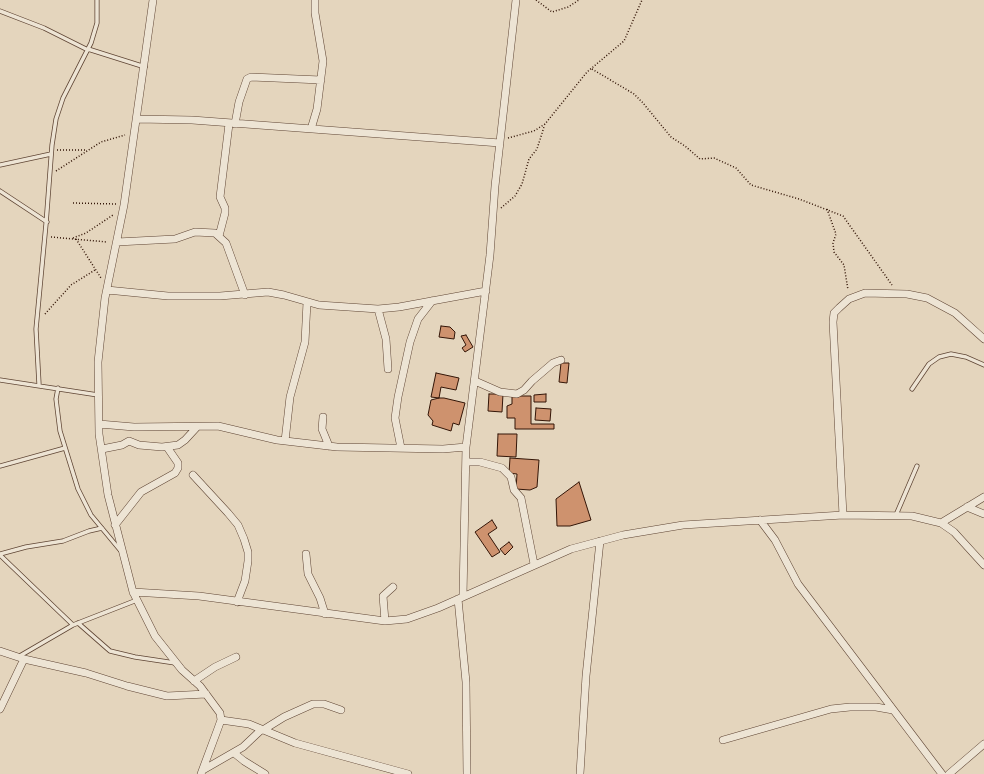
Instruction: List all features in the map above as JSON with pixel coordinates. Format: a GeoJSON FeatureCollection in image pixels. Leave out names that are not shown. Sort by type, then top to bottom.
{"type":"FeatureCollection","features":[{"type":"Feature","properties":{"kind":"street"},"geometry":{"type":"LineString","coordinates":[[153,0],[145,67],[124,205],[107,288],[98,362],[99,424],[108,496],[133,592],[155,636],[176,663],[206,694],[220,713],[220,720],[202,772]]}},
{"type":"Feature","properties":{"kind":"street"},"geometry":{"type":"LineString","coordinates":[[311,129],[317,109],[323,61],[315,13],[315,0]]}},
{"type":"Feature","properties":{"kind":"street"},"geometry":{"type":"LineString","coordinates":[[467,774],[466,682],[460,597],[466,447],[486,291],[516,0]]}},
{"type":"Feature","properties":{"kind":"street"},"geometry":{"type":"LineString","coordinates":[[219,236],[225,214],[225,208],[220,197],[232,124],[247,79],[251,77],[321,80]]}},
{"type":"Feature","properties":{"kind":"street"},"geometry":{"type":"LineString","coordinates":[[137,119],[192,120],[232,124],[501,141]]}},
{"type":"Feature","properties":{"kind":"street"},"geometry":{"type":"LineString","coordinates":[[117,243],[175,238],[195,232],[206,231],[219,236],[226,244],[245,295]]}},
{"type":"Feature","properties":{"kind":"street"},"geometry":{"type":"LineString","coordinates":[[107,288],[168,296],[245,295],[268,292],[319,305],[378,308],[432,301],[486,291]]}},
{"type":"Feature","properties":{"kind":"street"},"geometry":{"type":"LineString","coordinates":[[843,514],[833,322],[834,313],[850,298],[865,293],[897,293],[927,298],[941,304],[955,313],[984,339]]}},
{"type":"Feature","properties":{"kind":"street"},"geometry":{"type":"LineString","coordinates":[[401,448],[395,418],[398,397],[410,342],[418,318],[432,301]]}},
{"type":"Feature","properties":{"kind":"street"},"geometry":{"type":"LineString","coordinates":[[284,441],[290,397],[305,342],[307,302]]}},
{"type":"Feature","properties":{"kind":"street"},"geometry":{"type":"LineString","coordinates":[[378,308],[386,339],[388,369]]}},
{"type":"Feature","properties":{"kind":"street"},"geometry":{"type":"LineString","coordinates":[[475,381],[490,389],[508,394],[517,394],[524,390],[553,363],[561,360]]}},
{"type":"Feature","properties":{"kind":"street"},"geometry":{"type":"LineString","coordinates":[[323,417],[322,429],[329,446]]}},
{"type":"Feature","properties":{"kind":"street"},"geometry":{"type":"LineString","coordinates":[[99,424],[134,427],[218,426],[284,441],[329,446],[401,448],[466,447]]}},
{"type":"Feature","properties":{"kind":"street"},"geometry":{"type":"LineString","coordinates":[[102,449],[122,445],[129,441],[139,445],[167,447],[178,445],[197,427]]}},
{"type":"Feature","properties":{"kind":"street"},"geometry":{"type":"LineString","coordinates":[[115,526],[141,492],[175,473],[178,468],[178,463],[167,447]]}},
{"type":"Feature","properties":{"kind":"street"},"geometry":{"type":"LineString","coordinates":[[466,462],[480,462],[502,468],[511,477],[514,490],[521,498],[534,564]]}},
{"type":"Feature","properties":{"kind":"street"},"geometry":{"type":"LineString","coordinates":[[192,474],[238,525],[244,539],[248,561],[245,581],[237,602]]}},
{"type":"Feature","properties":{"kind":"street"},"geometry":{"type":"LineString","coordinates":[[941,523],[984,497]]}},
{"type":"Feature","properties":{"kind":"street"},"geometry":{"type":"LineString","coordinates":[[967,507],[984,514]]}},
{"type":"Feature","properties":{"kind":"street"},"geometry":{"type":"LineString","coordinates":[[133,592],[199,596],[385,621],[407,619],[571,549],[623,535],[683,525],[843,514],[912,516],[941,523],[954,532],[984,565]]}},
{"type":"Feature","properties":{"kind":"street"},"geometry":{"type":"LineString","coordinates":[[760,520],[775,540],[798,584],[942,774]]}},
{"type":"Feature","properties":{"kind":"street"},"geometry":{"type":"LineString","coordinates":[[580,774],[586,676],[600,541]]}},
{"type":"Feature","properties":{"kind":"street"},"geometry":{"type":"LineString","coordinates":[[306,554],[308,574],[326,614]]}},
{"type":"Feature","properties":{"kind":"street"},"geometry":{"type":"LineString","coordinates":[[385,621],[383,596],[393,587]]}},
{"type":"Feature","properties":{"kind":"street"},"geometry":{"type":"LineString","coordinates":[[0,651],[21,658],[86,673],[127,686],[167,696],[206,694]]}},
{"type":"Feature","properties":{"kind":"street"},"geometry":{"type":"LineString","coordinates":[[194,681],[236,657]]}},
{"type":"Feature","properties":{"kind":"street"},"geometry":{"type":"LineString","coordinates":[[0,709],[21,658]]}},
{"type":"Feature","properties":{"kind":"street"},"geometry":{"type":"LineString","coordinates":[[202,772],[243,747],[262,730],[284,717],[313,704],[324,704],[340,710]]}},
{"type":"Feature","properties":{"kind":"street"},"geometry":{"type":"LineString","coordinates":[[723,740],[832,709],[876,707],[893,710]]}},
{"type":"Feature","properties":{"kind":"street"},"geometry":{"type":"LineString","coordinates":[[220,720],[248,724],[295,743],[408,774]]}},
{"type":"Feature","properties":{"kind":"street"},"geometry":{"type":"LineString","coordinates":[[949,774],[984,744]]}},
{"type":"Feature","properties":{"kind":"street"},"geometry":{"type":"LineString","coordinates":[[234,753],[265,774]]}},
{"type":"Feature","properties":{"kind":"lane"},"geometry":{"type":"LineString","coordinates":[[39,384],[37,321],[47,222],[51,153],[56,119],[63,98],[88,50],[97,23],[97,0]]}},
{"type":"Feature","properties":{"kind":"lane"},"geometry":{"type":"LineString","coordinates":[[0,11],[44,28],[88,50],[145,67]]}},
{"type":"Feature","properties":{"kind":"lane"},"geometry":{"type":"LineString","coordinates":[[0,165],[51,153]]}},
{"type":"Feature","properties":{"kind":"lane"},"geometry":{"type":"LineString","coordinates":[[0,191],[47,222]]}},
{"type":"Feature","properties":{"kind":"lane"},"geometry":{"type":"LineString","coordinates":[[912,389],[930,364],[939,357],[951,354],[966,357],[984,365]]}},
{"type":"Feature","properties":{"kind":"lane"},"geometry":{"type":"LineString","coordinates":[[0,380],[39,384],[98,395]]}},
{"type":"Feature","properties":{"kind":"lane"},"geometry":{"type":"LineString","coordinates":[[58,388],[57,408],[64,448],[78,489],[91,514],[122,552]]}},
{"type":"Feature","properties":{"kind":"lane"},"geometry":{"type":"LineString","coordinates":[[0,466],[64,448]]}},
{"type":"Feature","properties":{"kind":"lane"},"geometry":{"type":"LineString","coordinates":[[896,515],[917,466]]}},
{"type":"Feature","properties":{"kind":"lane"},"geometry":{"type":"LineString","coordinates":[[0,554],[26,547],[63,541],[78,534],[102,528]]}},
{"type":"Feature","properties":{"kind":"lane"},"geometry":{"type":"LineString","coordinates":[[0,554],[73,625]]}},
{"type":"Feature","properties":{"kind":"lane"},"geometry":{"type":"LineString","coordinates":[[21,658],[73,625],[137,600]]}},
{"type":"Feature","properties":{"kind":"lane"},"geometry":{"type":"LineString","coordinates":[[78,623],[110,651],[135,657],[176,663]]}},
{"type":"Feature","properties":{"kind":"path"},"geometry":{"type":"LineString","coordinates":[[536,0],[552,12],[568,7],[579,0]]}},
{"type":"Feature","properties":{"kind":"path"},"geometry":{"type":"LineString","coordinates":[[501,141],[534,131],[544,125],[592,69],[624,41],[642,0]]}},
{"type":"Feature","properties":{"kind":"path"},"geometry":{"type":"LineString","coordinates":[[592,69],[634,94],[671,137],[685,146],[700,159],[714,158],[736,168],[751,185],[827,209],[843,216],[897,293]]}},
{"type":"Feature","properties":{"kind":"path"},"geometry":{"type":"LineString","coordinates":[[493,214],[515,196],[522,184],[529,159],[537,149],[544,125]]}},
{"type":"Feature","properties":{"kind":"path"},"geometry":{"type":"LineString","coordinates":[[50,175],[88,150],[112,138],[135,133]]}},
{"type":"Feature","properties":{"kind":"path"},"geometry":{"type":"LineString","coordinates":[[51,153],[88,150]]}},
{"type":"Feature","properties":{"kind":"path"},"geometry":{"type":"LineString","coordinates":[[73,203],[124,205]]}},
{"type":"Feature","properties":{"kind":"path"},"geometry":{"type":"LineString","coordinates":[[71,239],[99,225],[124,205]]}},
{"type":"Feature","properties":{"kind":"path"},"geometry":{"type":"LineString","coordinates":[[827,209],[836,234],[833,243],[834,252],[844,265],[850,298]]}},
{"type":"Feature","properties":{"kind":"path"},"geometry":{"type":"LineString","coordinates":[[45,237],[117,243]]}},
{"type":"Feature","properties":{"kind":"path"},"geometry":{"type":"LineString","coordinates":[[76,240],[107,288]]}},
{"type":"Feature","properties":{"kind":"path"},"geometry":{"type":"LineString","coordinates":[[37,321],[54,306],[71,285],[95,270]]}},
{"type":"Feature","properties":{"kind":"building"},"geometry":{"type":"Polygon","coordinates":[[[441,326],[450,327],[455,332],[454,339],[439,337],[441,326]]]}},
{"type":"Feature","properties":{"kind":"building"},"geometry":{"type":"Polygon","coordinates":[[[466,335],[473,347],[465,352],[462,348],[466,345],[461,336],[466,335]]]}},
{"type":"Feature","properties":{"kind":"building"},"geometry":{"type":"Polygon","coordinates":[[[561,363],[569,363],[567,383],[559,382],[561,363]]]}},
{"type":"Feature","properties":{"kind":"building"},"geometry":{"type":"Polygon","coordinates":[[[436,373],[459,378],[456,390],[441,387],[439,398],[431,397],[436,373]]]}},
{"type":"Feature","properties":{"kind":"building"},"geometry":{"type":"Polygon","coordinates":[[[489,394],[503,394],[502,412],[488,411],[489,394]]]}},
{"type":"Feature","properties":{"kind":"building"},"geometry":{"type":"Polygon","coordinates":[[[546,394],[546,402],[534,402],[534,395],[546,394]]]}},
{"type":"Feature","properties":{"kind":"building"},"geometry":{"type":"Polygon","coordinates":[[[512,396],[531,396],[531,424],[554,424],[554,429],[515,429],[515,418],[507,418],[507,406],[512,404],[512,396]]]}},
{"type":"Feature","properties":{"kind":"building"},"geometry":{"type":"Polygon","coordinates":[[[439,398],[465,403],[459,425],[453,423],[451,431],[432,425],[433,421],[428,415],[431,400],[439,398]]]}},
{"type":"Feature","properties":{"kind":"building"},"geometry":{"type":"Polygon","coordinates":[[[536,408],[551,409],[550,421],[535,420],[536,408]]]}},
{"type":"Feature","properties":{"kind":"building"},"geometry":{"type":"Polygon","coordinates":[[[498,434],[517,434],[516,457],[497,456],[498,434]]]}},
{"type":"Feature","properties":{"kind":"building"},"geometry":{"type":"Polygon","coordinates":[[[510,458],[539,460],[537,487],[530,490],[516,489],[517,474],[509,473],[510,458]]]}},
{"type":"Feature","properties":{"kind":"building"},"geometry":{"type":"Polygon","coordinates":[[[579,482],[591,520],[570,526],[557,526],[556,499],[579,482]]]}},
{"type":"Feature","properties":{"kind":"building"},"geometry":{"type":"Polygon","coordinates":[[[492,520],[497,528],[488,534],[500,552],[492,557],[475,532],[492,520]]]}},
{"type":"Feature","properties":{"kind":"building"},"geometry":{"type":"Polygon","coordinates":[[[509,542],[513,547],[505,555],[500,549],[509,542]]]}}]}
